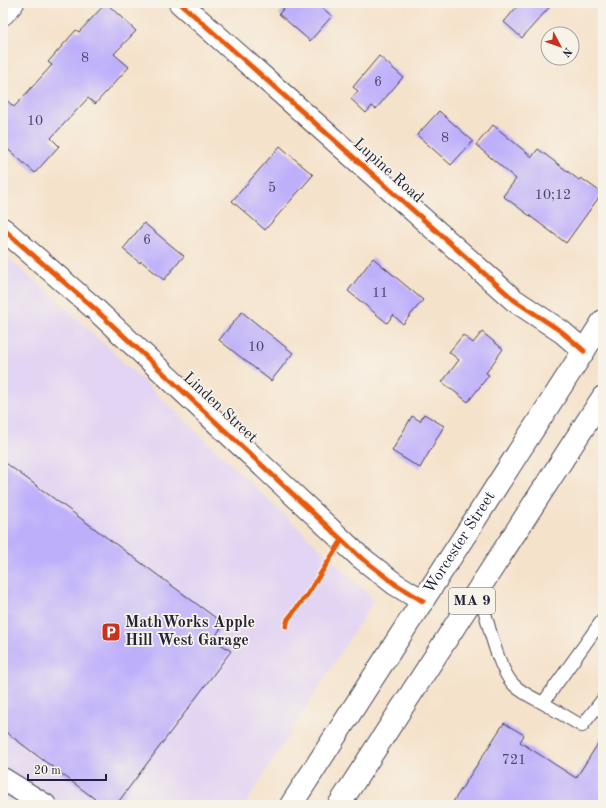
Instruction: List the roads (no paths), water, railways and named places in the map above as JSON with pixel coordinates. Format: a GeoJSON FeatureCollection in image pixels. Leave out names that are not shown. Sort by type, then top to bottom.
{"type":"FeatureCollection","features":[{"type":"Feature","properties":{"kind":"main road"},"geometry":{"type":"LineString","coordinates":[[3,14],[13,3]]}},
{"type":"Feature","properties":{"kind":"main road","name":"Lupine Road"},"geometry":{"type":"LineString","coordinates":[[180,3],[514,300],[562,332],[584,351]]}},
{"type":"Feature","properties":{"kind":"main road","name":"Linden Street"},"geometry":{"type":"LineString","coordinates":[[3,228],[95,309],[359,556],[395,584],[423,601]]}},
{"type":"Feature","properties":{"kind":"main road","name":"Worcester Street"},"geometry":{"type":"LineString","coordinates":[[291,805],[603,322]]}},
{"type":"Feature","properties":{"kind":"main road","name":"MA 9"},"geometry":{"type":"LineString","coordinates":[[339,805],[603,397]]}},
{"type":"Feature","properties":{"kind":"main road"},"geometry":{"type":"LineString","coordinates":[[577,438],[603,414]]}},
{"type":"Feature","properties":{"kind":"main road"},"geometry":{"type":"LineString","coordinates":[[3,779],[28,799],[45,805]]}},
{"type":"Feature","properties":{"kind":"lane"},"geometry":{"type":"LineString","coordinates":[[479,590],[494,645],[506,676],[514,686],[582,726],[603,699]]}},
{"type":"Feature","properties":{"kind":"lane"},"geometry":{"type":"LineString","coordinates":[[543,703],[603,620]]}},
{"type":"Feature","properties":{"kind":"place","name":"MathWorks Apple Hill West Garage"},"geometry":{"type":"Point","coordinates":[111,632]}}]}
